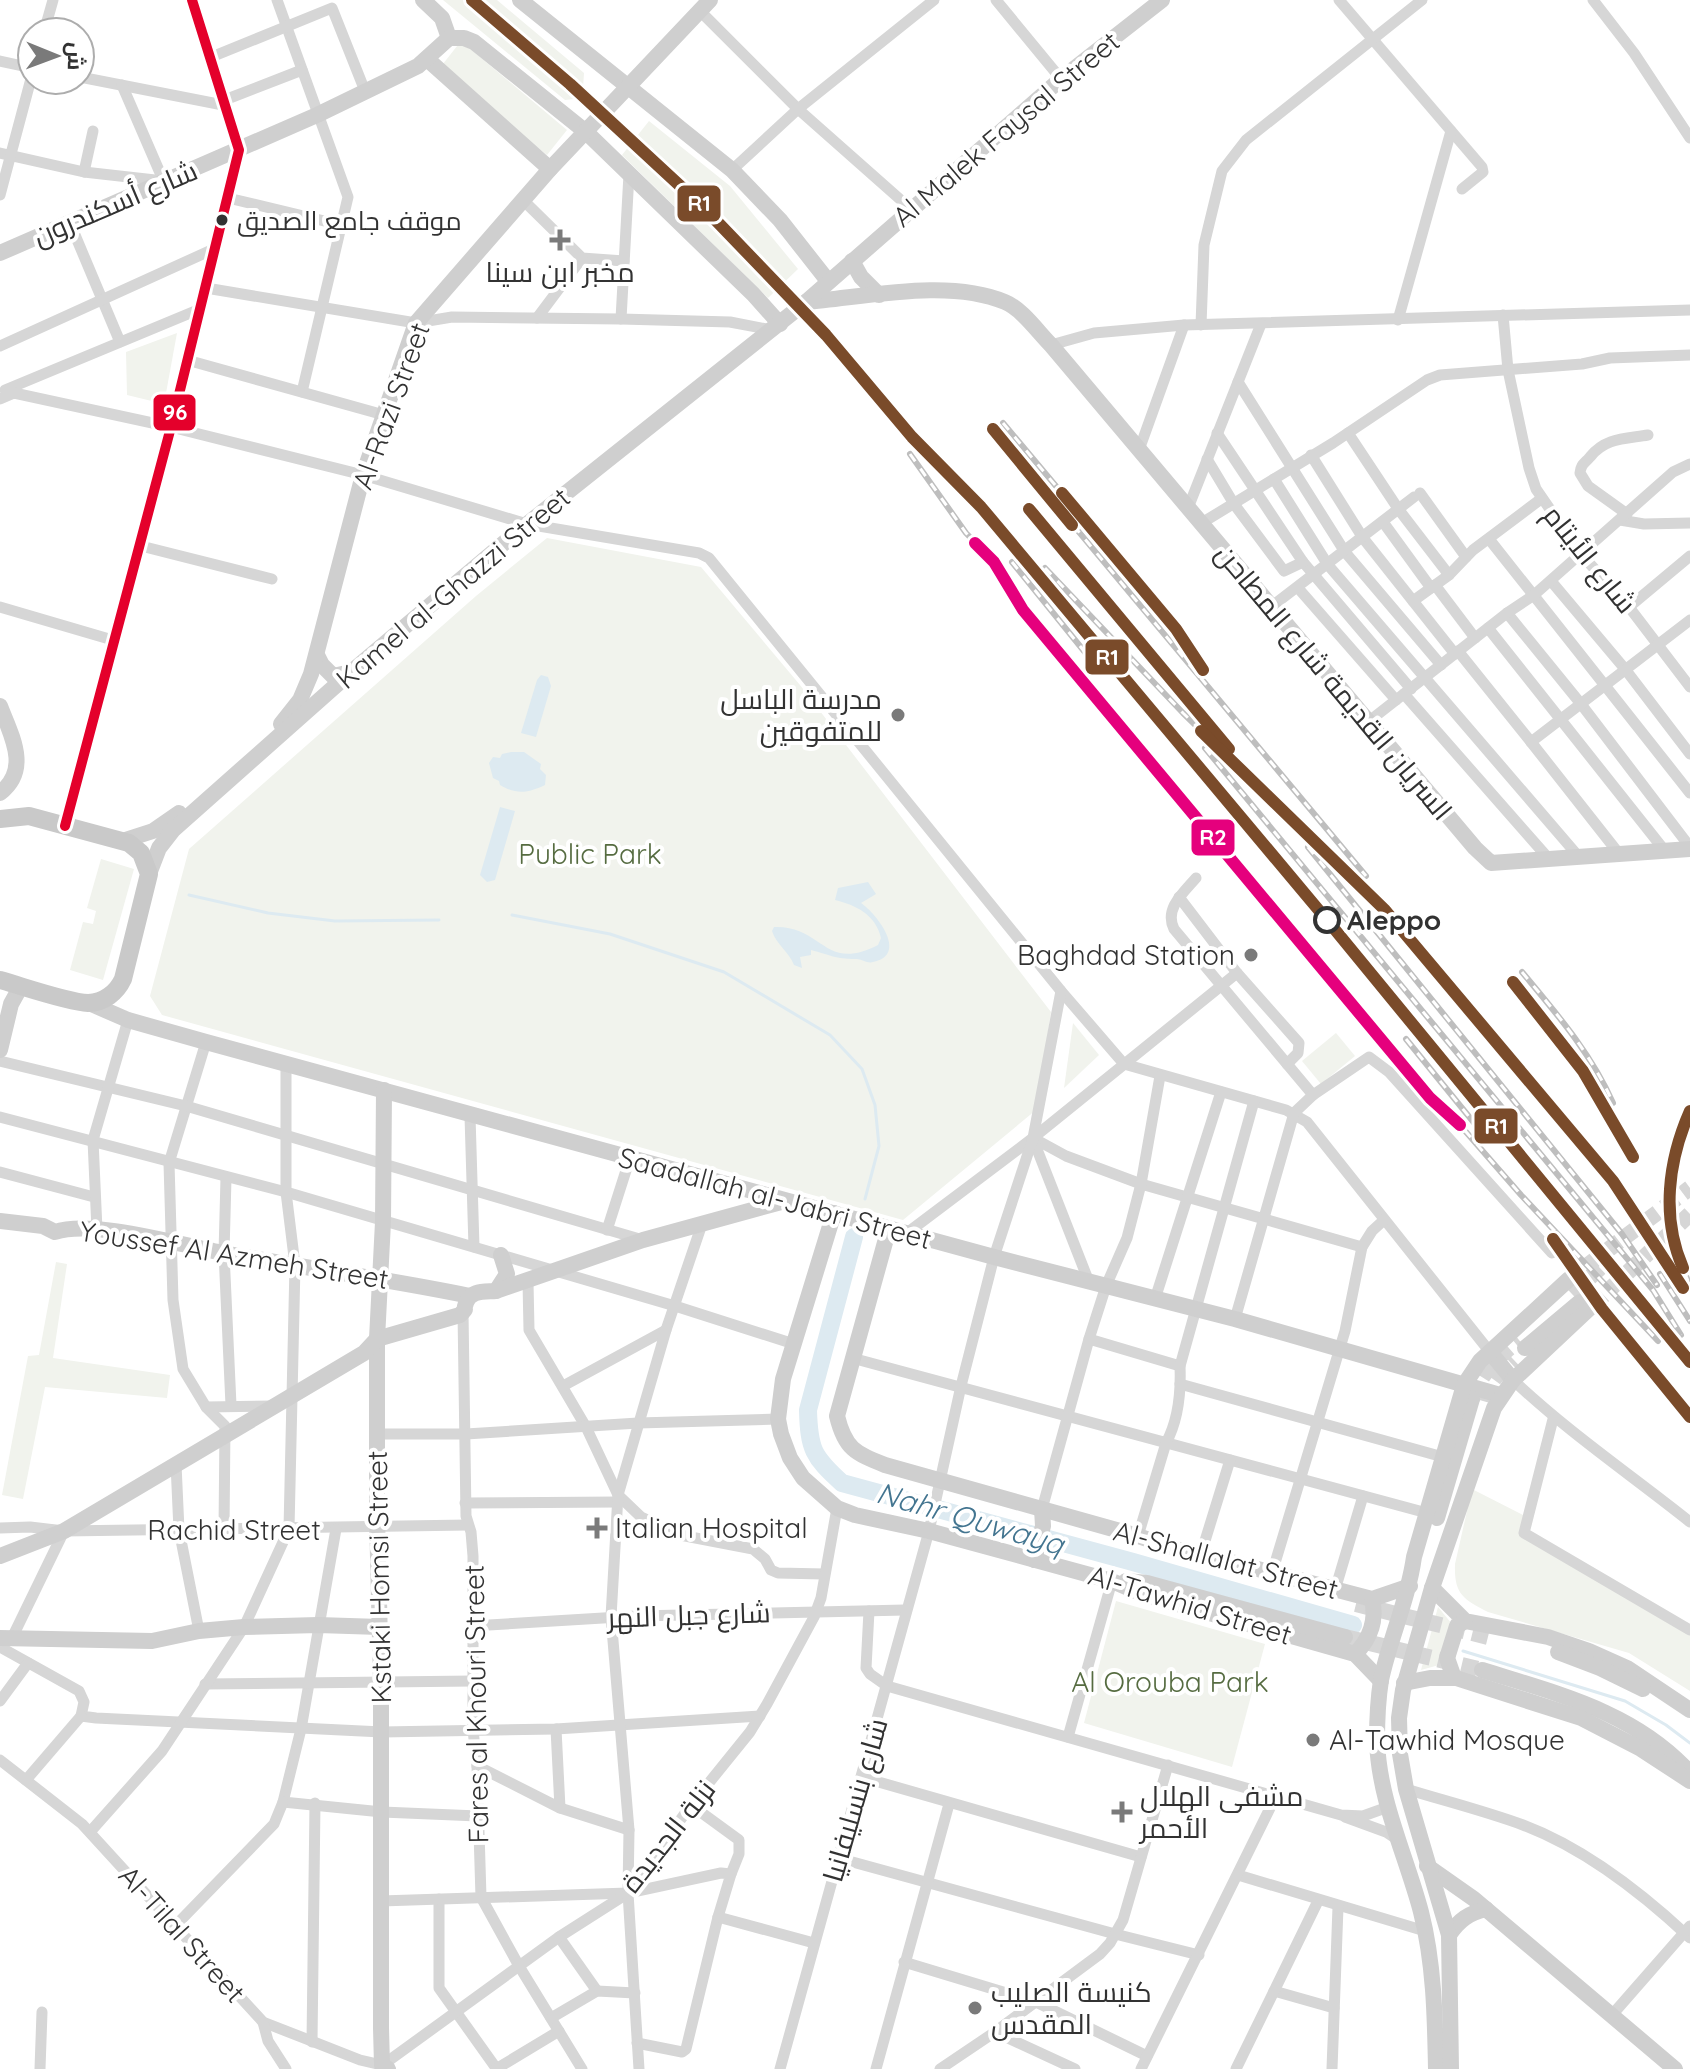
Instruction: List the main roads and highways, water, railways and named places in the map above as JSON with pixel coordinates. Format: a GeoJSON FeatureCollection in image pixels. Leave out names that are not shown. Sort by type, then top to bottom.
{"type":"FeatureCollection","features":[{"type":"Feature","properties":{"kind":"main road"},"geometry":{"type":"LineString","coordinates":[[423,0],[442,18],[449,38],[474,42],[586,132],[753,294],[776,327]]}},
{"type":"Feature","properties":{"kind":"main road"},"geometry":{"type":"LineString","coordinates":[[520,0],[732,170],[780,220],[828,281]]}},
{"type":"Feature","properties":{"kind":"main road","name":"Al Malek Faysal Street"},"geometry":{"type":"LineString","coordinates":[[776,327],[1061,79],[1162,0]]}},
{"type":"Feature","properties":{"kind":"main road","name":"Al-Razi Street"},"geometry":{"type":"LineString","coordinates":[[317,655],[363,475],[416,323],[550,169],[705,5]]}},
{"type":"Feature","properties":{"kind":"main road","name":"شارع أسكندرون"},"geometry":{"type":"LineString","coordinates":[[0,253],[317,115],[427,59],[449,38]]}},
{"type":"Feature","properties":{"kind":"main road"},"geometry":{"type":"LineString","coordinates":[[427,59],[550,169]]}},
{"type":"Feature","properties":{"kind":"main road"},"geometry":{"type":"LineString","coordinates":[[852,261],[861,277],[879,295]]}},
{"type":"Feature","properties":{"kind":"main road","name":"السريان القديمة شارع المطاحن"},"geometry":{"type":"LineString","coordinates":[[879,295],[956,291],[1007,303],[1051,345],[1475,848],[1491,863],[1690,848]]}},
{"type":"Feature","properties":{"kind":"main road"},"geometry":{"type":"LineString","coordinates":[[806,302],[879,295]]}},
{"type":"Feature","properties":{"kind":"main road","name":"Kamel al-Ghazzi Street"},"geometry":{"type":"LineString","coordinates":[[149,874],[159,848],[181,822],[351,672],[527,524],[776,327]]}},
{"type":"Feature","properties":{"kind":"main road"},"geometry":{"type":"LineString","coordinates":[[317,655],[333,676],[351,672]]}},
{"type":"Feature","properties":{"kind":"main road","name":"Kamel al-Ghazzi Street"},"geometry":{"type":"LineString","coordinates":[[122,841],[143,835],[171,819],[286,720],[305,688],[317,655]]}},
{"type":"Feature","properties":{"kind":"main road"},"geometry":{"type":"LineString","coordinates":[[0,706],[15,744],[18,762],[14,776],[0,793]]}},
{"type":"Feature","properties":{"kind":"main road"},"geometry":{"type":"LineString","coordinates":[[0,819],[29,816],[122,841],[141,853],[149,874],[123,979],[118,989],[110,995],[89,1003],[0,980]]}},
{"type":"Feature","properties":{"kind":"main road"},"geometry":{"type":"LineString","coordinates":[[0,1050],[11,1004],[21,986]]}},
{"type":"Feature","properties":{"kind":"main road","name":"Saadallah al-Jabri Street"},"geometry":{"type":"LineString","coordinates":[[89,1003],[128,1020],[470,1116],[1338,1348],[1473,1396],[1500,1395]]}},
{"type":"Feature","properties":{"kind":"main road","name":"Kstaki Homsi Street"},"geometry":{"type":"LineString","coordinates":[[382,2068],[377,1339],[383,1222],[384,1090]]}},
{"type":"Feature","properties":{"kind":"main road"},"geometry":{"type":"LineString","coordinates":[[0,1556],[64,1531],[364,1353],[377,1339],[457,1317],[463,1312],[470,1296],[528,1282],[643,1240],[786,1201]]}},
{"type":"Feature","properties":{"kind":"main road","name":"Al-Tawhid Street"},"geometry":{"type":"LineString","coordinates":[[834,1213],[783,1379],[778,1419],[790,1458],[803,1478],[837,1508],[1035,1558],[1112,1581],[1142,1594],[1355,1654]]}},
{"type":"Feature","properties":{"kind":"main road","name":"Youssef Al Azmeh Street"},"geometry":{"type":"LineString","coordinates":[[0,1221],[43,1226],[55,1232],[69,1227],[97,1230],[470,1296]]}},
{"type":"Feature","properties":{"kind":"main road","name":"Al-Shallalat Street"},"geometry":{"type":"LineString","coordinates":[[889,1228],[837,1416],[842,1438],[857,1454],[1042,1518],[1138,1536],[1200,1557],[1335,1590],[1364,1602],[1410,1586]]}},
{"type":"Feature","properties":{"kind":"main road"},"geometry":{"type":"LineString","coordinates":[[496,1291],[507,1274],[501,1255]]}},
{"type":"Feature","properties":{"kind":"main road"},"geometry":{"type":"LineString","coordinates":[[1522,1344],[1578,1295]]}},
{"type":"Feature","properties":{"kind":"main road"},"geometry":{"type":"LineString","coordinates":[[1432,1588],[1473,1396],[1471,1373],[1490,1352],[1578,1295]]}},
{"type":"Feature","properties":{"kind":"main road"},"geometry":{"type":"LineString","coordinates":[[1451,2069],[1449,1935],[1406,1789],[1400,1754],[1399,1718],[1404,1683],[1488,1420],[1500,1395],[1578,1295]]}},
{"type":"Feature","properties":{"kind":"main road"},"geometry":{"type":"LineString","coordinates":[[1490,1352],[1513,1380]]}},
{"type":"Feature","properties":{"kind":"main road"},"geometry":{"type":"LineString","coordinates":[[1436,2069],[1435,1994],[1425,1931],[1388,1807],[1377,1740],[1381,1681],[1410,1586],[1414,1557],[1443,1457],[1473,1396]]}},
{"type":"Feature","properties":{"kind":"main road"},"geometry":{"type":"LineString","coordinates":[[1410,1586],[1424,1561],[1473,1396]]}},
{"type":"Feature","properties":{"kind":"main road"},"geometry":{"type":"LineString","coordinates":[[1035,1558],[1042,1518]]}},
{"type":"Feature","properties":{"kind":"main road"},"geometry":{"type":"LineString","coordinates":[[1200,1557],[1213,1564],[1364,1602],[1374,1618],[1369,1636],[1355,1654],[1381,1681]]}},
{"type":"Feature","properties":{"kind":"main road"},"geometry":{"type":"LineString","coordinates":[[1112,1581],[1147,1583],[1345,1637]]}},
{"type":"Feature","properties":{"kind":"main road"},"geometry":{"type":"LineString","coordinates":[[1432,1588],[1465,1621],[1548,1637],[1589,1651],[1627,1668],[1690,1713]]}},
{"type":"Feature","properties":{"kind":"main road"},"geometry":{"type":"LineString","coordinates":[[1454,1678],[1447,1658],[1457,1626],[1465,1621]]}},
{"type":"Feature","properties":{"kind":"main road"},"geometry":{"type":"LineString","coordinates":[[4,1641],[152,1641],[199,1631],[244,1627],[380,1627]]}},
{"type":"Feature","properties":{"kind":"main road"},"geometry":{"type":"LineString","coordinates":[[1488,1637],[1548,1649],[1600,1668],[1690,1713]]}},
{"type":"Feature","properties":{"kind":"main road"},"geometry":{"type":"LineString","coordinates":[[1482,1670],[1583,1701],[1616,1715],[1671,1752],[1690,1773]]}},
{"type":"Feature","properties":{"kind":"main road"},"geometry":{"type":"LineString","coordinates":[[1404,1683],[1454,1678],[1581,1718],[1641,1749],[1690,1781]]}},
{"type":"Feature","properties":{"kind":"main road"},"geometry":{"type":"LineString","coordinates":[[1427,1866],[1486,1909],[1675,2069]]}},
{"type":"Feature","properties":{"kind":"main road"},"geometry":{"type":"LineString","coordinates":[[1449,1935],[1456,1923],[1470,1913],[1486,1909]]}},
{"type":"Feature","properties":{"kind":"waterway","name":"Nahr Quwayq"},"geometry":{"type":"LineString","coordinates":[[189,895],[268,913],[335,921],[439,920]]}},
{"type":"Feature","properties":{"kind":"waterway","name":"Nahr Quwayq"},"geometry":{"type":"LineString","coordinates":[[512,915],[610,934],[724,972],[830,1035],[862,1069],[875,1105],[879,1146],[865,1199]]}},
{"type":"Feature","properties":{"kind":"waterway","name":"Nahr Quwayq"},"geometry":{"type":"LineString","coordinates":[[854,1237],[808,1410],[814,1451],[842,1483],[1353,1625]]}},
{"type":"Feature","properties":{"kind":"waterway"},"geometry":{"type":"LineString","coordinates":[[1463,1651],[1625,1701],[1690,1743]]}},
{"type":"Feature","properties":{"kind":"tunnel"},"geometry":{"type":"LineString","coordinates":[[1568,1280],[1690,1188]]}},
{"type":"Feature","properties":{"kind":"tunnel"},"geometry":{"type":"LineString","coordinates":[[1592,1306],[1690,1214]]}},
{"type":"Feature","properties":{"kind":"tunnel"},"geometry":{"type":"LineString","coordinates":[[1572,1294],[1600,1268]]}},
{"type":"Feature","properties":{"kind":"tunnel"},"geometry":{"type":"LineString","coordinates":[[1472,1399],[1491,1366],[1519,1340]]}},
{"type":"Feature","properties":{"kind":"tunnel"},"geometry":{"type":"LineString","coordinates":[[1483,1401],[1491,1383],[1513,1359]]}},
{"type":"Feature","properties":{"kind":"tunnel"},"geometry":{"type":"LineString","coordinates":[[1356,1604],[1488,1637]]}},
{"type":"Feature","properties":{"kind":"tunnel"},"geometry":{"type":"LineString","coordinates":[[1345,1637],[1482,1670]]}},
{"type":"Feature","properties":{"kind":"railway"},"geometry":{"type":"LineString","coordinates":[[877,395],[912,437],[981,507],[1327,920],[1690,1362]]}},
{"type":"Feature","properties":{"kind":"railway"},"geometry":{"type":"LineString","coordinates":[[1003,423],[1176,629],[1196,660]]}},
{"type":"Feature","properties":{"kind":"railway"},"geometry":{"type":"LineString","coordinates":[[993,429],[1366,876]]}},
{"type":"Feature","properties":{"kind":"railway"},"geometry":{"type":"LineString","coordinates":[[910,454],[966,533],[994,562],[1023,610],[1430,1098],[1460,1125]]}},
{"type":"Feature","properties":{"kind":"railway"},"geometry":{"type":"LineString","coordinates":[[1029,509],[1213,729]]}},
{"type":"Feature","properties":{"kind":"railway"},"geometry":{"type":"LineString","coordinates":[[1012,562],[1088,656]]}},
{"type":"Feature","properties":{"kind":"railway"},"geometry":{"type":"LineString","coordinates":[[1045,568],[1183,713],[1385,910],[1613,1181],[1683,1288]]}},
{"type":"Feature","properties":{"kind":"railway"},"geometry":{"type":"LineString","coordinates":[[1205,748],[1653,1290],[1681,1335]]}},
{"type":"Feature","properties":{"kind":"railway"},"geometry":{"type":"LineString","coordinates":[[1308,847],[1622,1234],[1657,1285]]}},
{"type":"Feature","properties":{"kind":"railway"},"geometry":{"type":"LineString","coordinates":[[1522,972],[1584,1050],[1613,1103]]}},
{"type":"Feature","properties":{"kind":"railway"},"geometry":{"type":"LineString","coordinates":[[1513,982],[1583,1071],[1633,1157]]}},
{"type":"Feature","properties":{"kind":"railway"},"geometry":{"type":"LineString","coordinates":[[1406,1039],[1475,1124]]}},
{"type":"Feature","properties":{"kind":"railway"},"geometry":{"type":"LineString","coordinates":[[1688,1281],[1674,1238],[1670,1196],[1675,1154],[1690,1111]]}},
{"type":"Feature","properties":{"kind":"railway"},"geometry":{"type":"LineString","coordinates":[[1453,1117],[1521,1195],[1658,1341]]}},
{"type":"Feature","properties":{"kind":"railway"},"geometry":{"type":"LineString","coordinates":[[1561,1250],[1602,1309],[1690,1417]]}},
{"type":"Feature","properties":{"kind":"railway"},"geometry":{"type":"LineString","coordinates":[[1660,1274],[1690,1321]]}},
{"type":"Feature","properties":{"kind":"place","name":"موقف جامع الصديق"},"geometry":{"type":"Point","coordinates":[222,220]}},
{"type":"Feature","properties":{"kind":"place","name":"مخبر ابن سينا"},"geometry":{"type":"Point","coordinates":[560,240]}},
{"type":"Feature","properties":{"kind":"place","name":"مدرسة الباسل للمتفوقين"},"geometry":{"type":"Point","coordinates":[898,715]}},
{"type":"Feature","properties":{"kind":"place","name":"Aleppo"},"geometry":{"type":"Point","coordinates":[1327,920]}},
{"type":"Feature","properties":{"kind":"place","name":"Baghdad Station"},"geometry":{"type":"Point","coordinates":[1251,955]}},
{"type":"Feature","properties":{"kind":"place","name":"Italian Hospital"},"geometry":{"type":"Point","coordinates":[597,1528]}},
{"type":"Feature","properties":{"kind":"place","name":"Al-Tawhid Mosque"},"geometry":{"type":"Point","coordinates":[1313,1740]}},
{"type":"Feature","properties":{"kind":"place","name":"مشفى الهلال الأحمر"},"geometry":{"type":"Point","coordinates":[1122,1812]}},
{"type":"Feature","properties":{"kind":"place","name":"كنيسة الصليب المقدس"},"geometry":{"type":"Point","coordinates":[975,2008]}},
{"type":"Feature","properties":{"kind":"park label","name":"Public Park"},"geometry":{"type":"Point","coordinates":[590,854]}},
{"type":"Feature","properties":{"kind":"park label","name":"Al Orouba Park"},"geometry":{"type":"Point","coordinates":[1170,1682]}}]}
